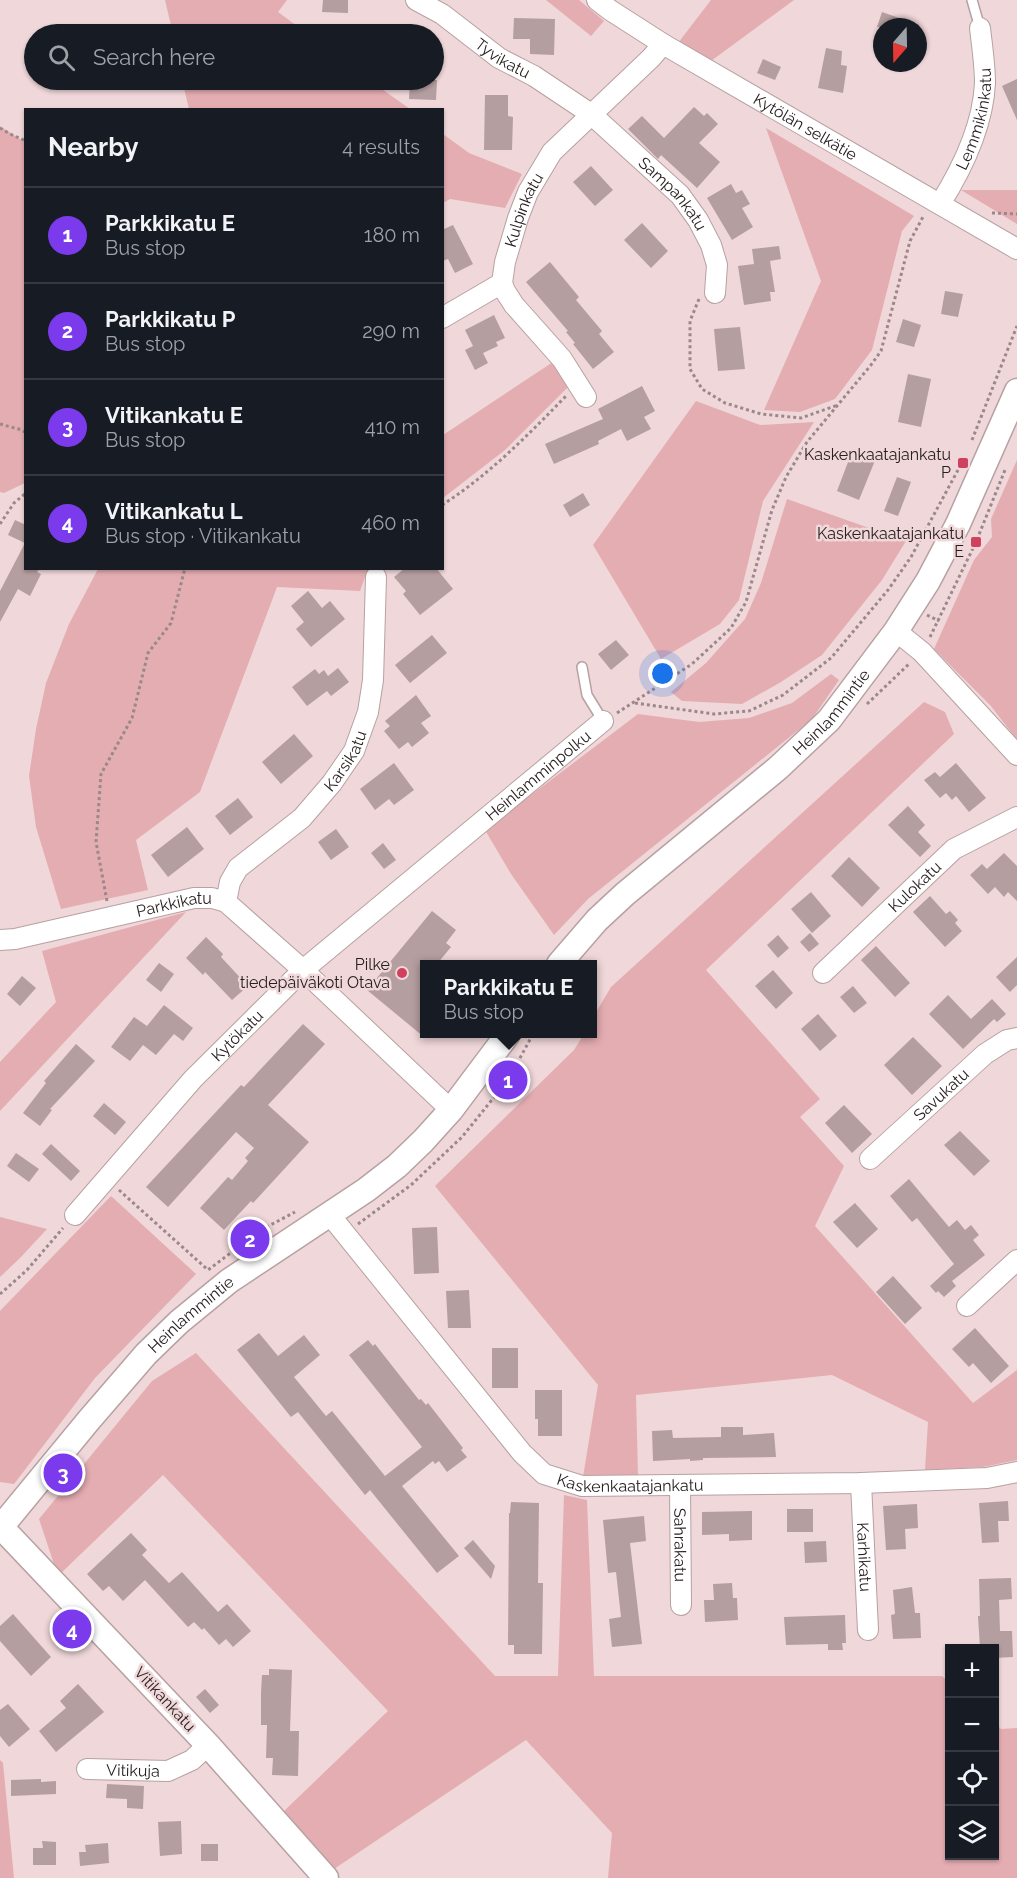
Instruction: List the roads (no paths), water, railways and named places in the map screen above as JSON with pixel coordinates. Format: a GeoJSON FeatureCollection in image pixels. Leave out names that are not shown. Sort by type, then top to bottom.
{"type":"FeatureCollection","features":[{"type":"Feature","properties":{"kind":"street","name":"Tyvikatu"},"geometry":{"type":"LineString","coordinates":[[416,0],[442,14],[499,58],[534,76],[591,114]]}},
{"type":"Feature","properties":{"kind":"street","name":"Kytölän selkätie"},"geometry":{"type":"LineString","coordinates":[[597,0],[663,45],[933,208],[1017,249]]}},
{"type":"Feature","properties":{"kind":"street","name":"Lemmikinkatu"},"geometry":{"type":"LineString","coordinates":[[933,208],[961,166],[978,125],[985,84],[980,28]]}},
{"type":"Feature","properties":{"kind":"street","name":"Kulpinkatu"},"geometry":{"type":"LineString","coordinates":[[502,283],[505,262],[518,218],[528,192],[552,152],[663,45]]}},
{"type":"Feature","properties":{"kind":"street","name":"Sampankatu"},"geometry":{"type":"LineString","coordinates":[[591,114],[680,195],[698,220],[711,245],[717,266],[715,293]]}},
{"type":"Feature","properties":{"kind":"street"},"geometry":{"type":"LineString","coordinates":[[444,317],[502,283],[514,305],[562,359],[582,390]]}},
{"type":"Feature","properties":{"kind":"street","name":"Heinlammintie"},"geometry":{"type":"LineString","coordinates":[[562,960],[597,920],[625,894],[778,768],[829,720],[896,631],[928,581],[958,524],[1017,391]]}},
{"type":"Feature","properties":{"kind":"street","name":"Karsikatu"},"geometry":{"type":"LineString","coordinates":[[226,902],[230,882],[238,868],[302,818],[332,783],[354,751],[368,712],[374,680],[376,577]]}},
{"type":"Feature","properties":{"kind":"street"},"geometry":{"type":"LineString","coordinates":[[896,631],[922,652],[1017,755]]}},
{"type":"Feature","properties":{"kind":"street","name":"Heinlamminpolku"},"geometry":{"type":"LineString","coordinates":[[472,829],[603,721]]}},
{"type":"Feature","properties":{"kind":"street","name":"Kulokatu"},"geometry":{"type":"LineString","coordinates":[[823,973],[954,849],[1017,817]]}},
{"type":"Feature","properties":{"kind":"street","name":"Kytökatu"},"geometry":{"type":"LineString","coordinates":[[75,1215],[193,1078],[303,970],[472,829]]}},
{"type":"Feature","properties":{"kind":"street","name":"Parkkikatu"},"geometry":{"type":"LineString","coordinates":[[0,940],[15,939],[194,898],[212,898],[226,902],[303,970],[451,1110]]}},
{"type":"Feature","properties":{"kind":"street","name":"Heinlammintie"},"geometry":{"type":"LineString","coordinates":[[1,1526],[146,1354],[179,1322],[229,1281],[366,1191],[397,1166],[451,1110],[505,1038]]}},
{"type":"Feature","properties":{"kind":"street","name":"Savukatu"},"geometry":{"type":"LineString","coordinates":[[870,1159],[985,1054],[1007,1040],[1017,1038]]}},
{"type":"Feature","properties":{"kind":"street","name":"Kaskenkaatajankatu"},"geometry":{"type":"LineString","coordinates":[[330,1215],[522,1453],[544,1474],[582,1486],[861,1483],[987,1478],[1017,1472]]}},
{"type":"Feature","properties":{"kind":"street"},"geometry":{"type":"LineString","coordinates":[[967,1306],[1017,1260]]}},
{"type":"Feature","properties":{"kind":"street","name":"Karhikatu"},"geometry":{"type":"LineString","coordinates":[[861,1483],[868,1630]]}},
{"type":"Feature","properties":{"kind":"street","name":"Sahrakatu"},"geometry":{"type":"LineString","coordinates":[[680,1485],[681,1605]]}},
{"type":"Feature","properties":{"kind":"street","name":"Vitikankatu"},"geometry":{"type":"LineString","coordinates":[[1,1526],[208,1745],[326,1878]]}},
{"type":"Feature","properties":{"kind":"street","name":"Vitikuja"},"geometry":{"type":"LineString","coordinates":[[87,1769],[168,1771],[192,1760],[208,1745]]}},
{"type":"Feature","properties":{"kind":"lane"},"geometry":{"type":"LineString","coordinates":[[972,0],[980,28]]}},
{"type":"Feature","properties":{"kind":"lane"},"geometry":{"type":"LineString","coordinates":[[582,667],[587,695],[603,721]]}},
{"type":"Feature","properties":{"kind":"place","name":"Kaskenkaatajankatu P"},"geometry":{"type":"Point","coordinates":[963,463]}},
{"type":"Feature","properties":{"kind":"place","name":"Kaskenkaatajankatu E"},"geometry":{"type":"Point","coordinates":[976,542]}},
{"type":"Feature","properties":{"kind":"place","name":"Pilke tiedepäiväkoti Otava"},"geometry":{"type":"Point","coordinates":[402,973]}},
{"type":"Feature","properties":{"kind":"place","name":"Parkkikatu E"},"geometry":{"type":"Point","coordinates":[508,1080]}},
{"type":"Feature","properties":{"kind":"place","name":"Parkkikatu P"},"geometry":{"type":"Point","coordinates":[250,1239]}},
{"type":"Feature","properties":{"kind":"place","name":"Vitikankatu E"},"geometry":{"type":"Point","coordinates":[63,1473]}},
{"type":"Feature","properties":{"kind":"place","name":"Vitikankatu L"},"geometry":{"type":"Point","coordinates":[72,1629]}}]}
